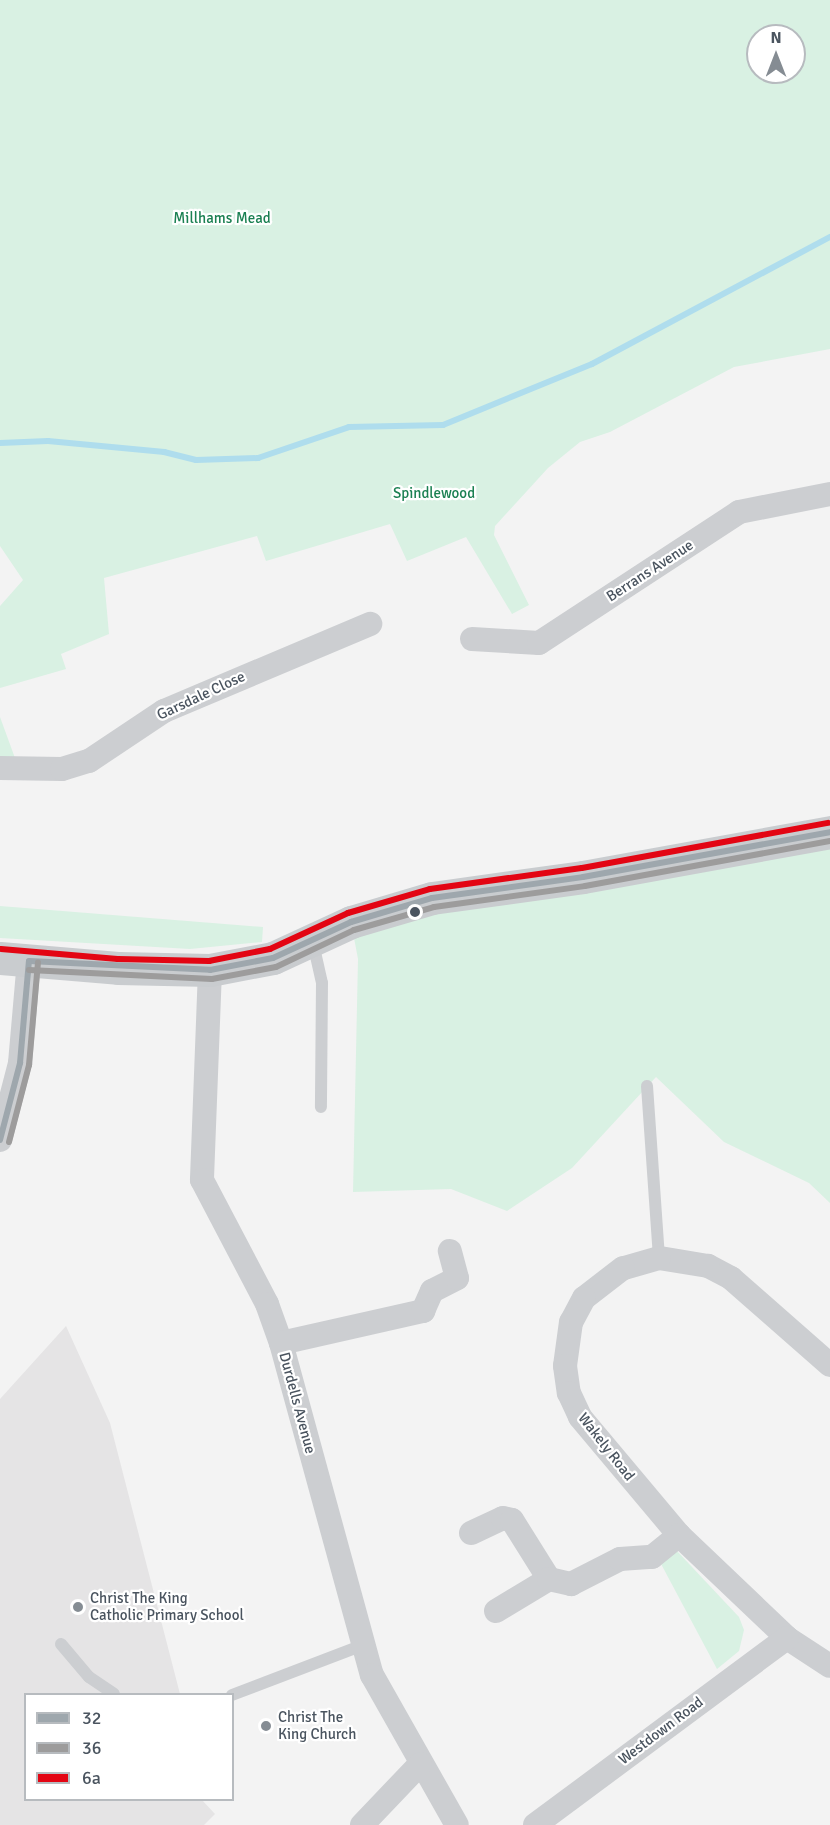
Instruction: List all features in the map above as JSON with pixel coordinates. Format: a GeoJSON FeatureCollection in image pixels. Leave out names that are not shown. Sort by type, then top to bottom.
{"type":"FeatureCollection","features":[{"type":"Feature","properties":{"kind":"main road"},"geometry":{"type":"LineString","coordinates":[[14,959],[210,970],[273,958],[313,943],[361,918],[432,898],[583,876],[830,832]]}},
{"type":"Feature","properties":{"kind":"street","name":"Berrans Avenue"},"geometry":{"type":"LineString","coordinates":[[472,639],[539,643],[739,512],[830,494]]}},
{"type":"Feature","properties":{"kind":"street","name":"Garsdale Close"},"geometry":{"type":"LineString","coordinates":[[0,768],[62,769],[89,761],[164,711],[370,624]]}},
{"type":"Feature","properties":{"kind":"street"},"geometry":{"type":"LineString","coordinates":[[0,1140],[6,1097],[20,1063],[14,959]]}},
{"type":"Feature","properties":{"kind":"street","name":"Durdells Avenue"},"geometry":{"type":"LineString","coordinates":[[210,970],[200,1168],[202,1180],[267,1304],[281,1343],[372,1675],[420,1764],[457,1825]]}},
{"type":"Feature","properties":{"kind":"street"},"geometry":{"type":"LineString","coordinates":[[281,1343],[423,1311],[432,1291],[457,1278],[450,1251]]}},
{"type":"Feature","properties":{"kind":"street","name":"Wakely Road"},"geometry":{"type":"LineString","coordinates":[[830,1365],[731,1278],[708,1266],[659,1258],[623,1268],[584,1298],[571,1322],[565,1366],[569,1393],[580,1417],[679,1535],[787,1638],[830,1666]]}},
{"type":"Feature","properties":{"kind":"street"},"geometry":{"type":"LineString","coordinates":[[471,1533],[503,1518],[512,1520],[549,1579]]}},
{"type":"Feature","properties":{"kind":"street"},"geometry":{"type":"LineString","coordinates":[[496,1611],[549,1579],[571,1584],[620,1559],[652,1557],[679,1535]]}},
{"type":"Feature","properties":{"kind":"street","name":"Westdown Road"},"geometry":{"type":"LineString","coordinates":[[536,1825],[787,1638]]}},
{"type":"Feature","properties":{"kind":"street"},"geometry":{"type":"LineString","coordinates":[[362,1825],[420,1764]]}},
{"type":"Feature","properties":{"kind":"lane"},"geometry":{"type":"LineString","coordinates":[[313,943],[322,983],[321,1107]]}},
{"type":"Feature","properties":{"kind":"lane"},"geometry":{"type":"LineString","coordinates":[[647,1086],[659,1258]]}},
{"type":"Feature","properties":{"kind":"lane"},"geometry":{"type":"LineString","coordinates":[[60,1644],[89,1677],[111,1693]]}},
{"type":"Feature","properties":{"kind":"lane"},"geometry":{"type":"LineString","coordinates":[[234,1694],[363,1645]]}},
{"type":"Feature","properties":{"kind":"shaded area","name":"Christ The King Catholic Primary School"},"geometry":{"type":"Polygon","coordinates":[[[66,1326],[110,1423],[180,1693],[24,1693],[24,1801],[203,1801],[215,1814],[204,1825],[0,1825],[0,1399],[66,1326]]]}},
{"type":"Feature","properties":{"kind":"green space","name":"Millhams Mead"},"geometry":{"type":"Polygon","coordinates":[[[0,0],[830,0],[830,349],[734,367],[610,432],[580,442],[548,468],[495,526],[494,535],[529,605],[512,614],[466,537],[407,561],[390,524],[266,561],[257,536],[104,578],[109,634],[61,654],[66,669],[0,688],[0,606],[23,580],[0,546],[0,0]]]}},
{"type":"Feature","properties":{"kind":"green space"},"geometry":{"type":"Polygon","coordinates":[[[0,717],[19,769],[0,768],[0,717]]]}},
{"type":"Feature","properties":{"kind":"green space"},"geometry":{"type":"Polygon","coordinates":[[[830,832],[830,1203],[809,1183],[724,1142],[656,1077],[572,1168],[507,1211],[451,1189],[353,1192],[358,959],[351,922],[830,832]]]}},
{"type":"Feature","properties":{"kind":"green space"},"geometry":{"type":"Polygon","coordinates":[[[0,906],[263,927],[262,942],[190,949],[0,938],[0,906]]]}},
{"type":"Feature","properties":{"kind":"green space"},"geometry":{"type":"Polygon","coordinates":[[[676,1550],[739,1617],[744,1630],[739,1651],[717,1669],[660,1562],[676,1550]]]}},
{"type":"Feature","properties":{"kind":"waterway"},"geometry":{"type":"LineString","coordinates":[[0,443],[48,441],[164,452],[196,460],[258,458],[349,427],[443,425],[592,364],[830,237]]}},
{"type":"Feature","properties":{"kind":"transit line","name":"6a"},"geometry":{"type":"LineString","coordinates":[[1,949],[118,959],[209,961],[270,949],[348,913],[430,889],[582,868],[828,823]]}},
{"type":"Feature","properties":{"kind":"transit line","name":"32"},"geometry":{"type":"LineString","coordinates":[[29,961],[210,970],[273,958],[351,922],[432,898],[583,877],[830,832]]}},
{"type":"Feature","properties":{"kind":"transit line","name":"36"},"geometry":{"type":"LineString","coordinates":[[29,970],[212,979],[276,967],[354,930],[434,907],[585,886],[830,841]]}},
{"type":"Feature","properties":{"kind":"transit line","name":"32"},"geometry":{"type":"LineString","coordinates":[[0,1140],[20,1063],[29,961]]}},
{"type":"Feature","properties":{"kind":"transit line","name":"36"},"geometry":{"type":"LineString","coordinates":[[9,1142],[29,1065],[38,962]]}},
{"type":"Feature","properties":{"kind":"place","name":"Christ The King Catholic Primary School"},"geometry":{"type":"Point","coordinates":[78,1607]}},
{"type":"Feature","properties":{"kind":"place","name":"Christ The King Church"},"geometry":{"type":"Point","coordinates":[266,1726]}},
{"type":"Feature","properties":{"kind":"park label","name":"Spindlewood"},"geometry":{"type":"Point","coordinates":[434,494]}}]}
